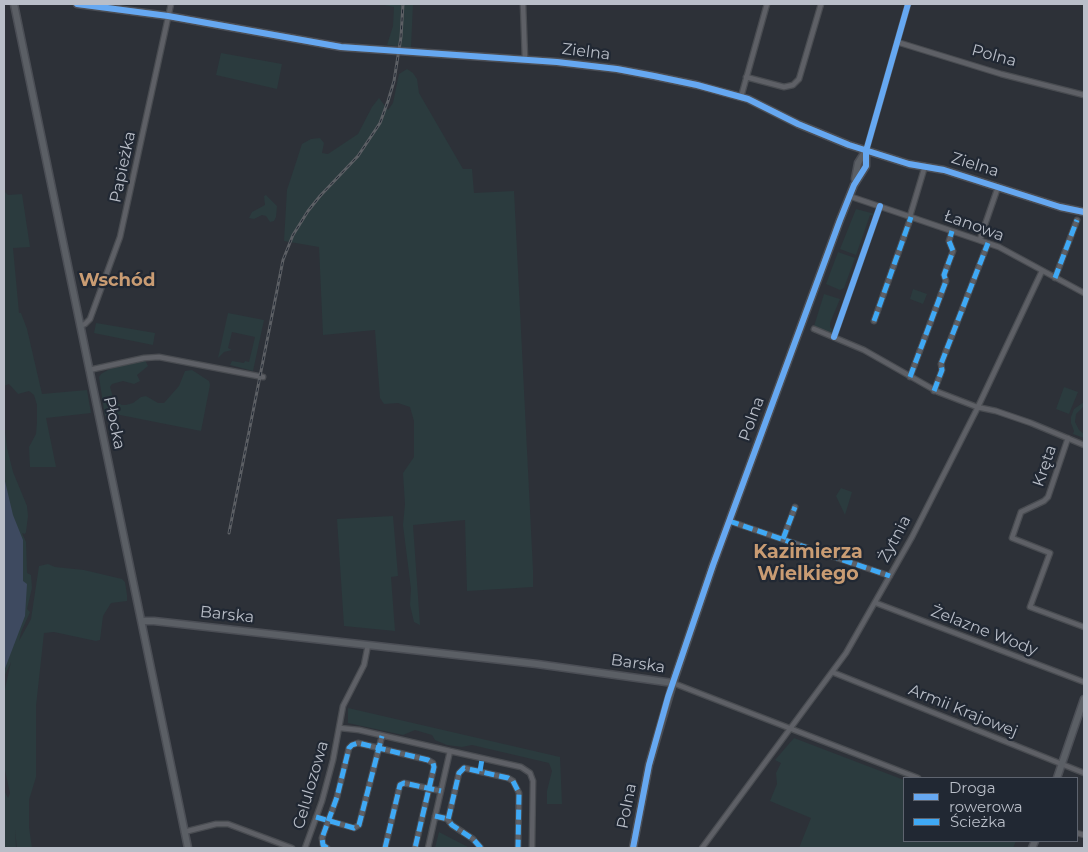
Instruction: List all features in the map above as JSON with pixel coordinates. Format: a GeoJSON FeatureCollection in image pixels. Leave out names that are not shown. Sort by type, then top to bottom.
{"type":"FeatureCollection","features":[{"type":"Feature","properties":{"kind":"street","name":"Płocka"},"geometry":{"type":"LineString","coordinates":[[14,4],[188,848]]}},
{"type":"Feature","properties":{"kind":"street","name":"Zielna"},"geometry":{"type":"LineString","coordinates":[[77,4],[168,16],[340,47],[525,59],[632,72],[697,85],[755,102],[811,130],[866,151],[909,164],[944,170],[1073,210],[1084,210]]}},
{"type":"Feature","properties":{"kind":"street","name":"Papieżka"},"geometry":{"type":"LineString","coordinates":[[80,326],[90,319],[120,237],[171,4]]}},
{"type":"Feature","properties":{"kind":"street"},"geometry":{"type":"LineString","coordinates":[[524,4],[525,59]]}},
{"type":"Feature","properties":{"kind":"street"},"geometry":{"type":"LineString","coordinates":[[741,97],[767,4]]}},
{"type":"Feature","properties":{"kind":"street"},"geometry":{"type":"LineString","coordinates":[[746,77],[784,87],[793,86],[799,80],[821,4]]}},
{"type":"Feature","properties":{"kind":"street","name":"Polna"},"geometry":{"type":"LineString","coordinates":[[633,848],[649,765],[673,683],[729,521],[854,185],[866,166],[866,151],[908,4]]}},
{"type":"Feature","properties":{"kind":"street","name":"Polna"},"geometry":{"type":"LineString","coordinates":[[897,42],[1001,74],[1084,94]]}},
{"type":"Feature","properties":{"kind":"street"},"geometry":{"type":"LineString","coordinates":[[874,321],[910,217],[925,166]]}},
{"type":"Feature","properties":{"kind":"street"},"geometry":{"type":"LineString","coordinates":[[980,239],[998,187]]}},
{"type":"Feature","properties":{"kind":"street","name":"Łanowa"},"geometry":{"type":"LineString","coordinates":[[850,196],[980,239],[1084,293]]}},
{"type":"Feature","properties":{"kind":"street"},"geometry":{"type":"LineString","coordinates":[[834,337],[880,206]]}},
{"type":"Feature","properties":{"kind":"street"},"geometry":{"type":"LineString","coordinates":[[1055,278],[1077,220]]}},
{"type":"Feature","properties":{"kind":"street"},"geometry":{"type":"LineString","coordinates":[[910,377],[946,282],[944,276],[953,251],[949,241],[952,231]]}},
{"type":"Feature","properties":{"kind":"street"},"geometry":{"type":"LineString","coordinates":[[934,391],[942,370],[941,364],[988,243]]}},
{"type":"Feature","properties":{"kind":"street","name":"Żytnia"},"geometry":{"type":"LineString","coordinates":[[702,848],[846,654],[876,603],[912,537],[977,407],[1042,270]]}},
{"type":"Feature","properties":{"kind":"street"},"geometry":{"type":"LineString","coordinates":[[814,329],[864,350],[934,391],[977,407],[1006,414],[1084,445]]}},
{"type":"Feature","properties":{"kind":"street"},"geometry":{"type":"LineString","coordinates":[[89,370],[144,358],[160,357],[263,377]]}},
{"type":"Feature","properties":{"kind":"street","name":"Kręta"},"geometry":{"type":"LineString","coordinates":[[1068,438],[1048,497],[1044,501],[1021,512],[1012,538],[1050,553],[1030,607],[1084,628]]}},
{"type":"Feature","properties":{"kind":"street"},"geometry":{"type":"LineString","coordinates":[[783,539],[795,507]]}},
{"type":"Feature","properties":{"kind":"street"},"geometry":{"type":"LineString","coordinates":[[729,521],[890,576]]}},
{"type":"Feature","properties":{"kind":"street","name":"Żelazne Wody"},"geometry":{"type":"LineString","coordinates":[[876,603],[1084,682]]}},
{"type":"Feature","properties":{"kind":"street","name":"Barska"},"geometry":{"type":"LineString","coordinates":[[142,621],[583,670],[673,683],[915,777]]}},
{"type":"Feature","properties":{"kind":"street"},"geometry":{"type":"LineString","coordinates":[[368,645],[364,664],[343,706],[340,728],[524,769],[531,775],[533,781],[532,848]]}},
{"type":"Feature","properties":{"kind":"street","name":"Armii Krajowej"},"geometry":{"type":"LineString","coordinates":[[832,672],[1084,773]]}},
{"type":"Feature","properties":{"kind":"street"},"geometry":{"type":"LineString","coordinates":[[1057,777],[1084,699]]}},
{"type":"Feature","properties":{"kind":"street","name":"Celulozowa"},"geometry":{"type":"LineString","coordinates":[[305,848],[333,760],[340,728]]}},
{"type":"Feature","properties":{"kind":"street"},"geometry":{"type":"LineString","coordinates":[[316,818],[354,828],[359,825],[382,736]]}},
{"type":"Feature","properties":{"kind":"street"},"geometry":{"type":"LineString","coordinates":[[327,848],[323,845],[322,840],[337,797],[350,746],[358,743],[432,761],[434,767],[415,848]]}},
{"type":"Feature","properties":{"kind":"street"},"geometry":{"type":"LineString","coordinates":[[428,848],[450,751]]}},
{"type":"Feature","properties":{"kind":"street"},"geometry":{"type":"LineString","coordinates":[[480,771],[482,759]]}},
{"type":"Feature","properties":{"kind":"street"},"geometry":{"type":"LineString","coordinates":[[481,848],[473,839],[450,824],[448,819],[460,771],[465,768],[509,778],[518,790],[518,848]]}},
{"type":"Feature","properties":{"kind":"street"},"geometry":{"type":"LineString","coordinates":[[385,848],[400,785],[404,783],[441,791]]}},
{"type":"Feature","properties":{"kind":"street"},"geometry":{"type":"LineString","coordinates":[[435,816],[448,819]]}},
{"type":"Feature","properties":{"kind":"street","name":"Celulozowa"},"geometry":{"type":"LineString","coordinates":[[184,832],[216,824],[228,824],[292,848]]}},
{"type":"Feature","properties":{"kind":"shaded area"},"geometry":{"type":"Polygon","coordinates":[[[379,4],[413,4],[411,48],[387,45],[393,26],[394,7],[379,4]]]}},
{"type":"Feature","properties":{"kind":"shaded area"},"geometry":{"type":"Polygon","coordinates":[[[221,53],[282,64],[277,89],[216,75],[221,53]]]}},
{"type":"Feature","properties":{"kind":"shaded area"},"geometry":{"type":"Polygon","coordinates":[[[407,69],[417,79],[419,93],[463,169],[472,169],[474,193],[514,191],[533,570],[533,587],[467,591],[465,520],[413,525],[420,625],[414,622],[410,605],[411,589],[403,525],[405,504],[403,473],[414,457],[414,421],[410,407],[398,403],[384,404],[380,398],[375,330],[323,335],[319,247],[284,241],[287,190],[302,144],[311,139],[320,138],[324,143],[322,153],[328,154],[358,134],[372,107],[379,98],[388,110],[393,103],[399,74],[407,69]]]}},
{"type":"Feature","properties":{"kind":"shaded area"},"geometry":{"type":"Polygon","coordinates":[[[4,191],[8,195],[22,194],[30,247],[13,248],[19,313],[21,313],[27,329],[42,394],[87,390],[91,413],[46,418],[56,467],[30,467],[29,447],[36,434],[37,422],[37,405],[34,395],[29,391],[18,394],[9,384],[4,386],[4,191]]]}},
{"type":"Feature","properties":{"kind":"shaded area"},"geometry":{"type":"Polygon","coordinates":[[[266,195],[277,206],[274,221],[270,222],[266,216],[262,215],[254,219],[249,218],[252,212],[265,205],[264,196],[266,195]]]}},
{"type":"Feature","properties":{"kind":"shaded area"},"geometry":{"type":"Polygon","coordinates":[[[856,209],[875,214],[874,216],[870,215],[856,255],[840,249],[856,209]]]}},
{"type":"Feature","properties":{"kind":"shaded area"},"geometry":{"type":"Polygon","coordinates":[[[838,252],[855,258],[844,288],[840,290],[826,284],[838,252]]]}},
{"type":"Feature","properties":{"kind":"shaded area"},"geometry":{"type":"Polygon","coordinates":[[[913,289],[927,294],[923,304],[910,299],[913,289]]]}},
{"type":"Feature","properties":{"kind":"shaded area"},"geometry":{"type":"Polygon","coordinates":[[[824,294],[840,299],[830,323],[830,327],[833,330],[831,334],[814,326],[824,294]]]}},
{"type":"Feature","properties":{"kind":"shaded area"},"geometry":{"type":"Polygon","coordinates":[[[228,313],[264,320],[253,371],[230,365],[232,361],[249,362],[255,337],[232,332],[228,348],[232,350],[224,352],[218,358],[228,313]]]}},
{"type":"Feature","properties":{"kind":"shaded area"},"geometry":{"type":"Polygon","coordinates":[[[96,323],[155,333],[153,345],[94,333],[96,323]]]}},
{"type":"Feature","properties":{"kind":"shaded area"},"geometry":{"type":"Polygon","coordinates":[[[145,360],[148,366],[137,375],[140,381],[134,384],[123,381],[112,384],[110,387],[114,401],[126,405],[146,396],[158,403],[164,403],[179,386],[185,371],[192,370],[209,381],[210,385],[201,431],[110,413],[105,416],[99,377],[101,374],[113,367],[145,360]]]}},
{"type":"Feature","properties":{"kind":"shaded area"},"geometry":{"type":"Polygon","coordinates":[[[1064,387],[1078,392],[1069,414],[1056,409],[1064,387]]]}},
{"type":"Feature","properties":{"kind":"shaded area"},"geometry":{"type":"Polygon","coordinates":[[[1084,402],[1084,406],[1076,414],[1075,422],[1079,430],[1084,434],[1084,438],[1073,434],[1071,417],[1074,409],[1084,402]]]}},
{"type":"Feature","properties":{"kind":"shaded area"},"geometry":{"type":"Polygon","coordinates":[[[4,424],[13,472],[27,506],[28,516],[26,532],[25,534],[22,533],[26,542],[27,573],[31,575],[32,588],[27,609],[30,612],[19,641],[31,619],[39,566],[48,564],[55,567],[84,570],[122,579],[125,582],[127,595],[127,601],[111,603],[103,616],[100,640],[96,641],[54,632],[44,633],[36,706],[36,777],[29,800],[29,827],[32,848],[17,848],[15,830],[16,848],[4,848],[4,790],[8,798],[10,793],[4,766],[4,693],[11,662],[4,677],[4,424]]]}},
{"type":"Feature","properties":{"kind":"shaded area"},"geometry":{"type":"Polygon","coordinates":[[[841,488],[852,492],[845,515],[836,496],[841,488]]]}},
{"type":"Feature","properties":{"kind":"shaded area"},"geometry":{"type":"Polygon","coordinates":[[[393,516],[398,576],[391,577],[395,631],[344,626],[337,519],[393,516]]]}},
{"type":"Feature","properties":{"kind":"shaded area"},"geometry":{"type":"Polygon","coordinates":[[[348,708],[560,757],[562,804],[547,804],[547,791],[552,771],[549,763],[472,745],[462,747],[447,745],[435,740],[432,735],[415,730],[403,735],[348,723],[348,708]]]}},
{"type":"Feature","properties":{"kind":"shaded area"},"geometry":{"type":"Polygon","coordinates":[[[794,738],[903,780],[903,842],[1016,842],[1013,848],[799,848],[811,818],[770,801],[777,784],[776,773],[781,763],[775,760],[794,738]]]}},
{"type":"Feature","properties":{"kind":"shaded area"},"geometry":{"type":"Polygon","coordinates":[[[439,832],[468,847],[471,848],[435,848],[439,832]]]}},
{"type":"Feature","properties":{"kind":"water"},"geometry":{"type":"Polygon","coordinates":[[[4,477],[13,515],[23,540],[23,581],[27,584],[25,616],[4,671],[4,477]]]}},
{"type":"Feature","properties":{"kind":"railway"},"geometry":{"type":"LineString","coordinates":[[229,533],[283,260],[293,235],[308,211],[358,156],[380,123],[394,81],[401,37],[403,4]]}},
{"type":"Feature","properties":{"kind":"marked path"},"geometry":{"type":"LineString","coordinates":[[874,321],[911,217]]}},
{"type":"Feature","properties":{"kind":"marked path"},"geometry":{"type":"LineString","coordinates":[[1055,278],[1077,220]]}},
{"type":"Feature","properties":{"kind":"marked path"},"geometry":{"type":"LineString","coordinates":[[910,377],[946,281],[944,275],[953,251],[949,241],[952,231]]}},
{"type":"Feature","properties":{"kind":"marked path"},"geometry":{"type":"LineString","coordinates":[[934,391],[942,370],[941,364],[988,243]]}},
{"type":"Feature","properties":{"kind":"marked path"},"geometry":{"type":"LineString","coordinates":[[783,539],[795,507]]}},
{"type":"Feature","properties":{"kind":"marked path"},"geometry":{"type":"LineString","coordinates":[[729,521],[890,576]]}},
{"type":"Feature","properties":{"kind":"marked path"},"geometry":{"type":"LineString","coordinates":[[316,817],[354,828],[359,825],[382,736]]}},
{"type":"Feature","properties":{"kind":"marked path"},"geometry":{"type":"LineString","coordinates":[[327,848],[323,845],[322,838],[337,797],[349,748],[358,743],[428,760],[433,763],[434,767],[415,848]]}},
{"type":"Feature","properties":{"kind":"marked path"},"geometry":{"type":"LineString","coordinates":[[480,771],[482,759]]}},
{"type":"Feature","properties":{"kind":"marked path"},"geometry":{"type":"LineString","coordinates":[[481,848],[473,839],[452,825],[448,820],[459,773],[464,768],[508,778],[513,781],[519,793],[518,848]]}},
{"type":"Feature","properties":{"kind":"marked path"},"geometry":{"type":"LineString","coordinates":[[385,848],[400,785],[404,783],[441,791]]}},
{"type":"Feature","properties":{"kind":"marked path"},"geometry":{"type":"LineString","coordinates":[[435,816],[448,819]]}},
{"type":"Feature","properties":{"kind":"cycle path"},"geometry":{"type":"LineString","coordinates":[[77,4],[168,16],[341,47],[557,62],[617,69],[654,76],[748,99],[798,124],[849,145],[909,164],[944,170],[1060,207],[1084,212]]}},
{"type":"Feature","properties":{"kind":"cycle path"},"geometry":{"type":"LineString","coordinates":[[633,848],[649,765],[668,697],[713,565],[840,220],[854,185],[866,166],[866,151],[908,4]]}},
{"type":"Feature","properties":{"kind":"cycle path"},"geometry":{"type":"LineString","coordinates":[[834,337],[880,206]]}},
{"type":"Feature","properties":{"kind":"district","name":"Wschód"},"geometry":{"type":"Point","coordinates":[117,281]}},
{"type":"Feature","properties":{"kind":"district","name":"Kazimierza Wielkiego"},"geometry":{"type":"Point","coordinates":[808,563]}}]}
